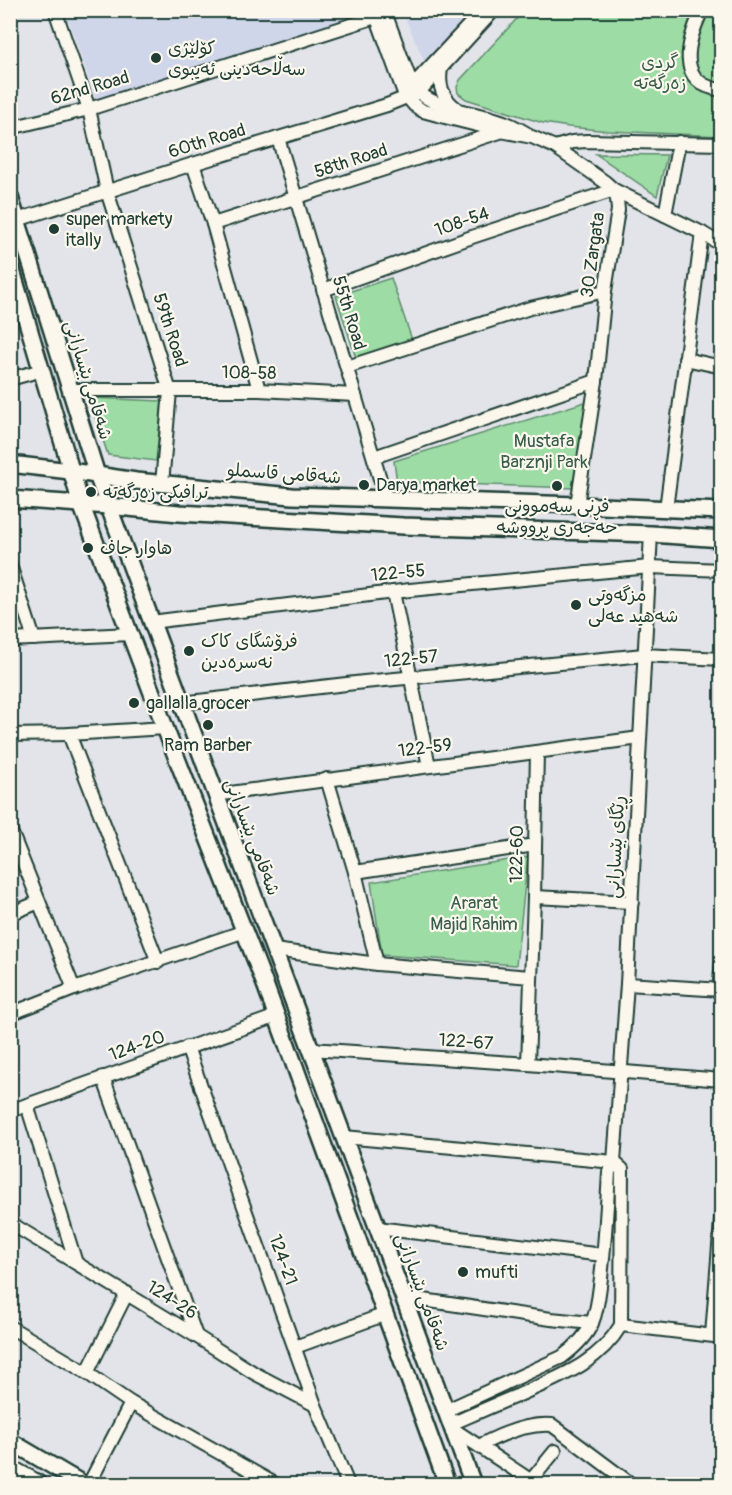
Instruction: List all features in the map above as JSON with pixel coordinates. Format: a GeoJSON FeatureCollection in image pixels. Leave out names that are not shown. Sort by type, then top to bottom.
{"type":"FeatureCollection","features":[{"type":"Feature","properties":{"kind":"highway"},"geometry":{"type":"LineString","coordinates":[[10,1468],[37,1485]]}},
{"type":"Feature","properties":{"kind":"main road","name":"شەقامی بێسارانی"},"geometry":{"type":"LineString","coordinates":[[10,197],[108,506],[473,1485]]}},
{"type":"Feature","properties":{"kind":"main road"},"geometry":{"type":"LineString","coordinates":[[10,264],[81,504],[277,1016],[447,1485]]}},
{"type":"Feature","properties":{"kind":"main road"},"geometry":{"type":"LineString","coordinates":[[29,323],[48,317]]}},
{"type":"Feature","properties":{"kind":"main road","name":"شەقامی قاسملو"},"geometry":{"type":"LineString","coordinates":[[10,464],[162,484],[292,496],[722,512]]}},
{"type":"Feature","properties":{"kind":"main road"},"geometry":{"type":"LineString","coordinates":[[10,498],[179,513],[391,525],[651,534],[722,539]]}},
{"type":"Feature","properties":{"kind":"main road"},"geometry":{"type":"LineString","coordinates":[[266,987],[285,981]]}},
{"type":"Feature","properties":{"kind":"main road"},"geometry":{"type":"LineString","coordinates":[[10,1442],[83,1485]]}},
{"type":"Feature","properties":{"kind":"street","name":"59th Road"},"geometry":{"type":"LineString","coordinates":[[54,10],[89,109],[107,191],[170,391],[162,484]]}},
{"type":"Feature","properties":{"kind":"street"},"geometry":{"type":"LineString","coordinates":[[454,10],[460,10]]}},
{"type":"Feature","properties":{"kind":"street"},"geometry":{"type":"LineString","coordinates":[[413,92],[441,69],[495,10]]}},
{"type":"Feature","properties":{"kind":"street"},"geometry":{"type":"LineString","coordinates":[[702,10],[692,36],[688,54],[689,67],[693,75],[706,86],[722,90]]}},
{"type":"Feature","properties":{"kind":"street","name":"62nd Road"},"geometry":{"type":"LineString","coordinates":[[10,128],[89,109],[380,13]]}},
{"type":"Feature","properties":{"kind":"street"},"geometry":{"type":"LineString","coordinates":[[380,13],[413,92],[432,101],[506,122],[532,136]]}},
{"type":"Feature","properties":{"kind":"street"},"geometry":{"type":"LineString","coordinates":[[413,92],[477,13]]}},
{"type":"Feature","properties":{"kind":"street"},"geometry":{"type":"LineString","coordinates":[[441,69],[440,78],[444,96],[457,109]]}},
{"type":"Feature","properties":{"kind":"street","name":"30 Zargata"},"geometry":{"type":"LineString","coordinates":[[413,92],[414,105],[423,111],[501,131],[532,136],[555,147],[614,190],[618,210],[577,505]]}},
{"type":"Feature","properties":{"kind":"street","name":"60th Road"},"geometry":{"type":"LineString","coordinates":[[17,220],[377,108],[413,92]]}},
{"type":"Feature","properties":{"kind":"street","name":"58th Road"},"geometry":{"type":"LineString","coordinates":[[213,225],[501,131]]}},
{"type":"Feature","properties":{"kind":"street","name":"55th Road"},"geometry":{"type":"LineString","coordinates":[[278,138],[386,499]]}},
{"type":"Feature","properties":{"kind":"street"},"geometry":{"type":"LineString","coordinates":[[555,147],[587,141],[722,144]]}},
{"type":"Feature","properties":{"kind":"street"},"geometry":{"type":"LineString","coordinates":[[665,215],[679,142]]}},
{"type":"Feature","properties":{"kind":"street"},"geometry":{"type":"LineString","coordinates":[[193,164],[213,225],[259,390]]}},
{"type":"Feature","properties":{"kind":"street"},"geometry":{"type":"LineString","coordinates":[[614,190],[722,245]]}},
{"type":"Feature","properties":{"kind":"street","name":"108-54"},"geometry":{"type":"LineString","coordinates":[[323,290],[614,190]]}},
{"type":"Feature","properties":{"kind":"street"},"geometry":{"type":"LineString","coordinates":[[666,509],[702,233]]}},
{"type":"Feature","properties":{"kind":"street"},"geometry":{"type":"LineString","coordinates":[[347,367],[530,308],[605,291]]}},
{"type":"Feature","properties":{"kind":"street"},"geometry":{"type":"LineString","coordinates":[[685,359],[722,367]]}},
{"type":"Feature","properties":{"kind":"street"},"geometry":{"type":"LineString","coordinates":[[10,379],[42,370]]}},
{"type":"Feature","properties":{"kind":"street"},"geometry":{"type":"LineString","coordinates":[[374,457],[596,381]]}},
{"type":"Feature","properties":{"kind":"street","name":"108-58"},"geometry":{"type":"LineString","coordinates":[[70,390],[259,390],[355,395]]}},
{"type":"Feature","properties":{"kind":"street","name":"ڕێگای بێسارانی"},"geometry":{"type":"LineString","coordinates":[[592,1323],[598,1302],[609,1172],[614,1162],[632,902],[651,534]]}},
{"type":"Feature","properties":{"kind":"street"},"geometry":{"type":"LineString","coordinates":[[10,565],[34,639]]}},
{"type":"Feature","properties":{"kind":"street","name":"122-55"},"geometry":{"type":"LineString","coordinates":[[151,622],[393,592],[650,567],[722,570]]}},
{"type":"Feature","properties":{"kind":"street"},"geometry":{"type":"LineString","coordinates":[[393,592],[429,766]]}},
{"type":"Feature","properties":{"kind":"street"},"geometry":{"type":"LineString","coordinates":[[10,640],[130,634]]}},
{"type":"Feature","properties":{"kind":"street","name":"122-57"},"geometry":{"type":"LineString","coordinates":[[181,703],[410,677],[644,655],[722,659]]}},
{"type":"Feature","properties":{"kind":"street"},"geometry":{"type":"LineString","coordinates":[[10,735],[165,728]]}},
{"type":"Feature","properties":{"kind":"street"},"geometry":{"type":"LineString","coordinates":[[69,734],[158,962]]}},
{"type":"Feature","properties":{"kind":"street","name":"122-59"},"geometry":{"type":"LineString","coordinates":[[215,795],[640,738]]}},
{"type":"Feature","properties":{"kind":"street","name":"122-60"},"geometry":{"type":"LineString","coordinates":[[528,1064],[537,752]]}},
{"type":"Feature","properties":{"kind":"street"},"geometry":{"type":"LineString","coordinates":[[327,779],[355,872],[377,964]]}},
{"type":"Feature","properties":{"kind":"street"},"geometry":{"type":"LineString","coordinates":[[10,829],[74,989]]}},
{"type":"Feature","properties":{"kind":"street"},"geometry":{"type":"LineString","coordinates":[[355,872],[535,845]]}},
{"type":"Feature","properties":{"kind":"street"},"geometry":{"type":"LineString","coordinates":[[534,897],[632,902]]}},
{"type":"Feature","properties":{"kind":"street"},"geometry":{"type":"LineString","coordinates":[[10,914],[39,903]]}},
{"type":"Feature","properties":{"kind":"street"},"geometry":{"type":"LineString","coordinates":[[10,1014],[74,989],[245,931]]}},
{"type":"Feature","properties":{"kind":"street"},"geometry":{"type":"LineString","coordinates":[[274,951],[377,964],[530,977]]}},
{"type":"Feature","properties":{"kind":"street"},"geometry":{"type":"LineString","coordinates":[[627,984],[720,990],[722,962]]}},
{"type":"Feature","properties":{"kind":"street","name":"124-20"},"geometry":{"type":"LineString","coordinates":[[10,1111],[277,1016]]}},
{"type":"Feature","properties":{"kind":"street","name":"124-21"},"geometry":{"type":"LineString","coordinates":[[187,1047],[315,1405],[348,1485]]}},
{"type":"Feature","properties":{"kind":"street","name":"122-67"},"geometry":{"type":"LineString","coordinates":[[310,1049],[722,1080]]}},
{"type":"Feature","properties":{"kind":"street"},"geometry":{"type":"LineString","coordinates":[[103,1077],[196,1336]]}},
{"type":"Feature","properties":{"kind":"street"},"geometry":{"type":"LineString","coordinates":[[27,1106],[75,1263]]}},
{"type":"Feature","properties":{"kind":"street"},"geometry":{"type":"LineString","coordinates":[[344,1137],[614,1162]]}},
{"type":"Feature","properties":{"kind":"street","name":"ڕێگای بێسارانی"},"geometry":{"type":"LineString","coordinates":[[614,1162],[622,1169],[621,1325]]}},
{"type":"Feature","properties":{"kind":"street"},"geometry":{"type":"LineString","coordinates":[[449,1422],[562,1376],[588,1361],[602,1349],[621,1325],[717,1336],[722,1208]]}},
{"type":"Feature","properties":{"kind":"street","name":"124-26"},"geometry":{"type":"LineString","coordinates":[[10,1223],[254,1373],[315,1405]]}},
{"type":"Feature","properties":{"kind":"street"},"geometry":{"type":"LineString","coordinates":[[377,1228],[603,1255]]}},
{"type":"Feature","properties":{"kind":"street"},"geometry":{"type":"LineString","coordinates":[[87,1373],[127,1293]]}},
{"type":"Feature","properties":{"kind":"street"},"geometry":{"type":"LineString","coordinates":[[403,1297],[592,1323],[584,1337],[562,1357],[449,1422]]}},
{"type":"Feature","properties":{"kind":"street"},"geometry":{"type":"LineString","coordinates":[[295,1347],[386,1314]]}},
{"type":"Feature","properties":{"kind":"street"},"geometry":{"type":"LineString","coordinates":[[10,1327],[87,1373],[131,1403],[274,1485]]}},
{"type":"Feature","properties":{"kind":"street"},"geometry":{"type":"LineString","coordinates":[[89,1485],[131,1403]]}},
{"type":"Feature","properties":{"kind":"street"},"geometry":{"type":"LineString","coordinates":[[449,1422],[531,1483],[555,1451]]}},
{"type":"Feature","properties":{"kind":"street"},"geometry":{"type":"LineString","coordinates":[[479,1446],[501,1434],[541,1424],[552,1425],[631,1485]]}},
{"type":"Feature","properties":{"kind":"shaded area","name":"کۆلێژی سەڵاحەدینی ئەیبوی"},"geometry":{"type":"Polygon","coordinates":[[[361,10],[364,18],[96,99],[65,11],[361,10]]]}},
{"type":"Feature","properties":{"kind":"shaded area"},"geometry":{"type":"Polygon","coordinates":[[[402,11],[475,11],[426,65],[402,11]]]}},
{"type":"Feature","properties":{"kind":"shaded area"},"geometry":{"type":"Polygon","coordinates":[[[10,863],[22,896],[11,900],[10,900],[10,863]]]}},
{"type":"Feature","properties":{"kind":"green space","name":"گردی زەرگەتە"},"geometry":{"type":"Polygon","coordinates":[[[524,11],[721,11],[721,136],[569,127],[543,123],[466,99],[458,93],[457,87],[460,80],[524,11]]]}},
{"type":"Feature","properties":{"kind":"green space"},"geometry":{"type":"Polygon","coordinates":[[[596,154],[667,155],[657,196],[596,154]]]}},
{"type":"Feature","properties":{"kind":"green space"},"geometry":{"type":"Polygon","coordinates":[[[391,278],[412,340],[356,358],[336,296],[391,278]]]}},
{"type":"Feature","properties":{"kind":"green space"},"geometry":{"type":"Polygon","coordinates":[[[89,398],[162,401],[156,461],[108,455],[89,398]]]}},
{"type":"Feature","properties":{"kind":"green space","name":"Mustafa Barznji Park"},"geometry":{"type":"Polygon","coordinates":[[[585,402],[575,488],[397,482],[394,461],[585,402]]]}},
{"type":"Feature","properties":{"kind":"green space","name":"Ararat Majid Rahim"},"geometry":{"type":"Polygon","coordinates":[[[528,857],[516,965],[382,955],[371,882],[528,857]]]}},
{"type":"Feature","properties":{"kind":"place","name":"کۆلێژی سەڵاحەدینی ئەیبوی"},"geometry":{"type":"Point","coordinates":[156,58]}},
{"type":"Feature","properties":{"kind":"place","name":"super markety itally"},"geometry":{"type":"Point","coordinates":[54,229]}},
{"type":"Feature","properties":{"kind":"place","name":"Darya market"},"geometry":{"type":"Point","coordinates":[364,485]}},
{"type":"Feature","properties":{"kind":"place","name":"فڕنی سەموونی حەجەری پرووشە"},"geometry":{"type":"Point","coordinates":[557,486]}},
{"type":"Feature","properties":{"kind":"place","name":"ترافیکی زەرگەتە"},"geometry":{"type":"Point","coordinates":[91,492]}},
{"type":"Feature","properties":{"kind":"place","name":"هاوار جاف"},"geometry":{"type":"Point","coordinates":[88,548]}},
{"type":"Feature","properties":{"kind":"place","name":"مزگەوتی شەهید عەلی"},"geometry":{"type":"Point","coordinates":[576,605]}},
{"type":"Feature","properties":{"kind":"place","name":"فرۆشگای کاک نەسرەدین"},"geometry":{"type":"Point","coordinates":[189,651]}},
{"type":"Feature","properties":{"kind":"place","name":"gallalla grocer"},"geometry":{"type":"Point","coordinates":[134,703]}},
{"type":"Feature","properties":{"kind":"place","name":"Ram Barber"},"geometry":{"type":"Point","coordinates":[208,725]}},
{"type":"Feature","properties":{"kind":"place","name":"mufti"},"geometry":{"type":"Point","coordinates":[463,1272]}}]}
